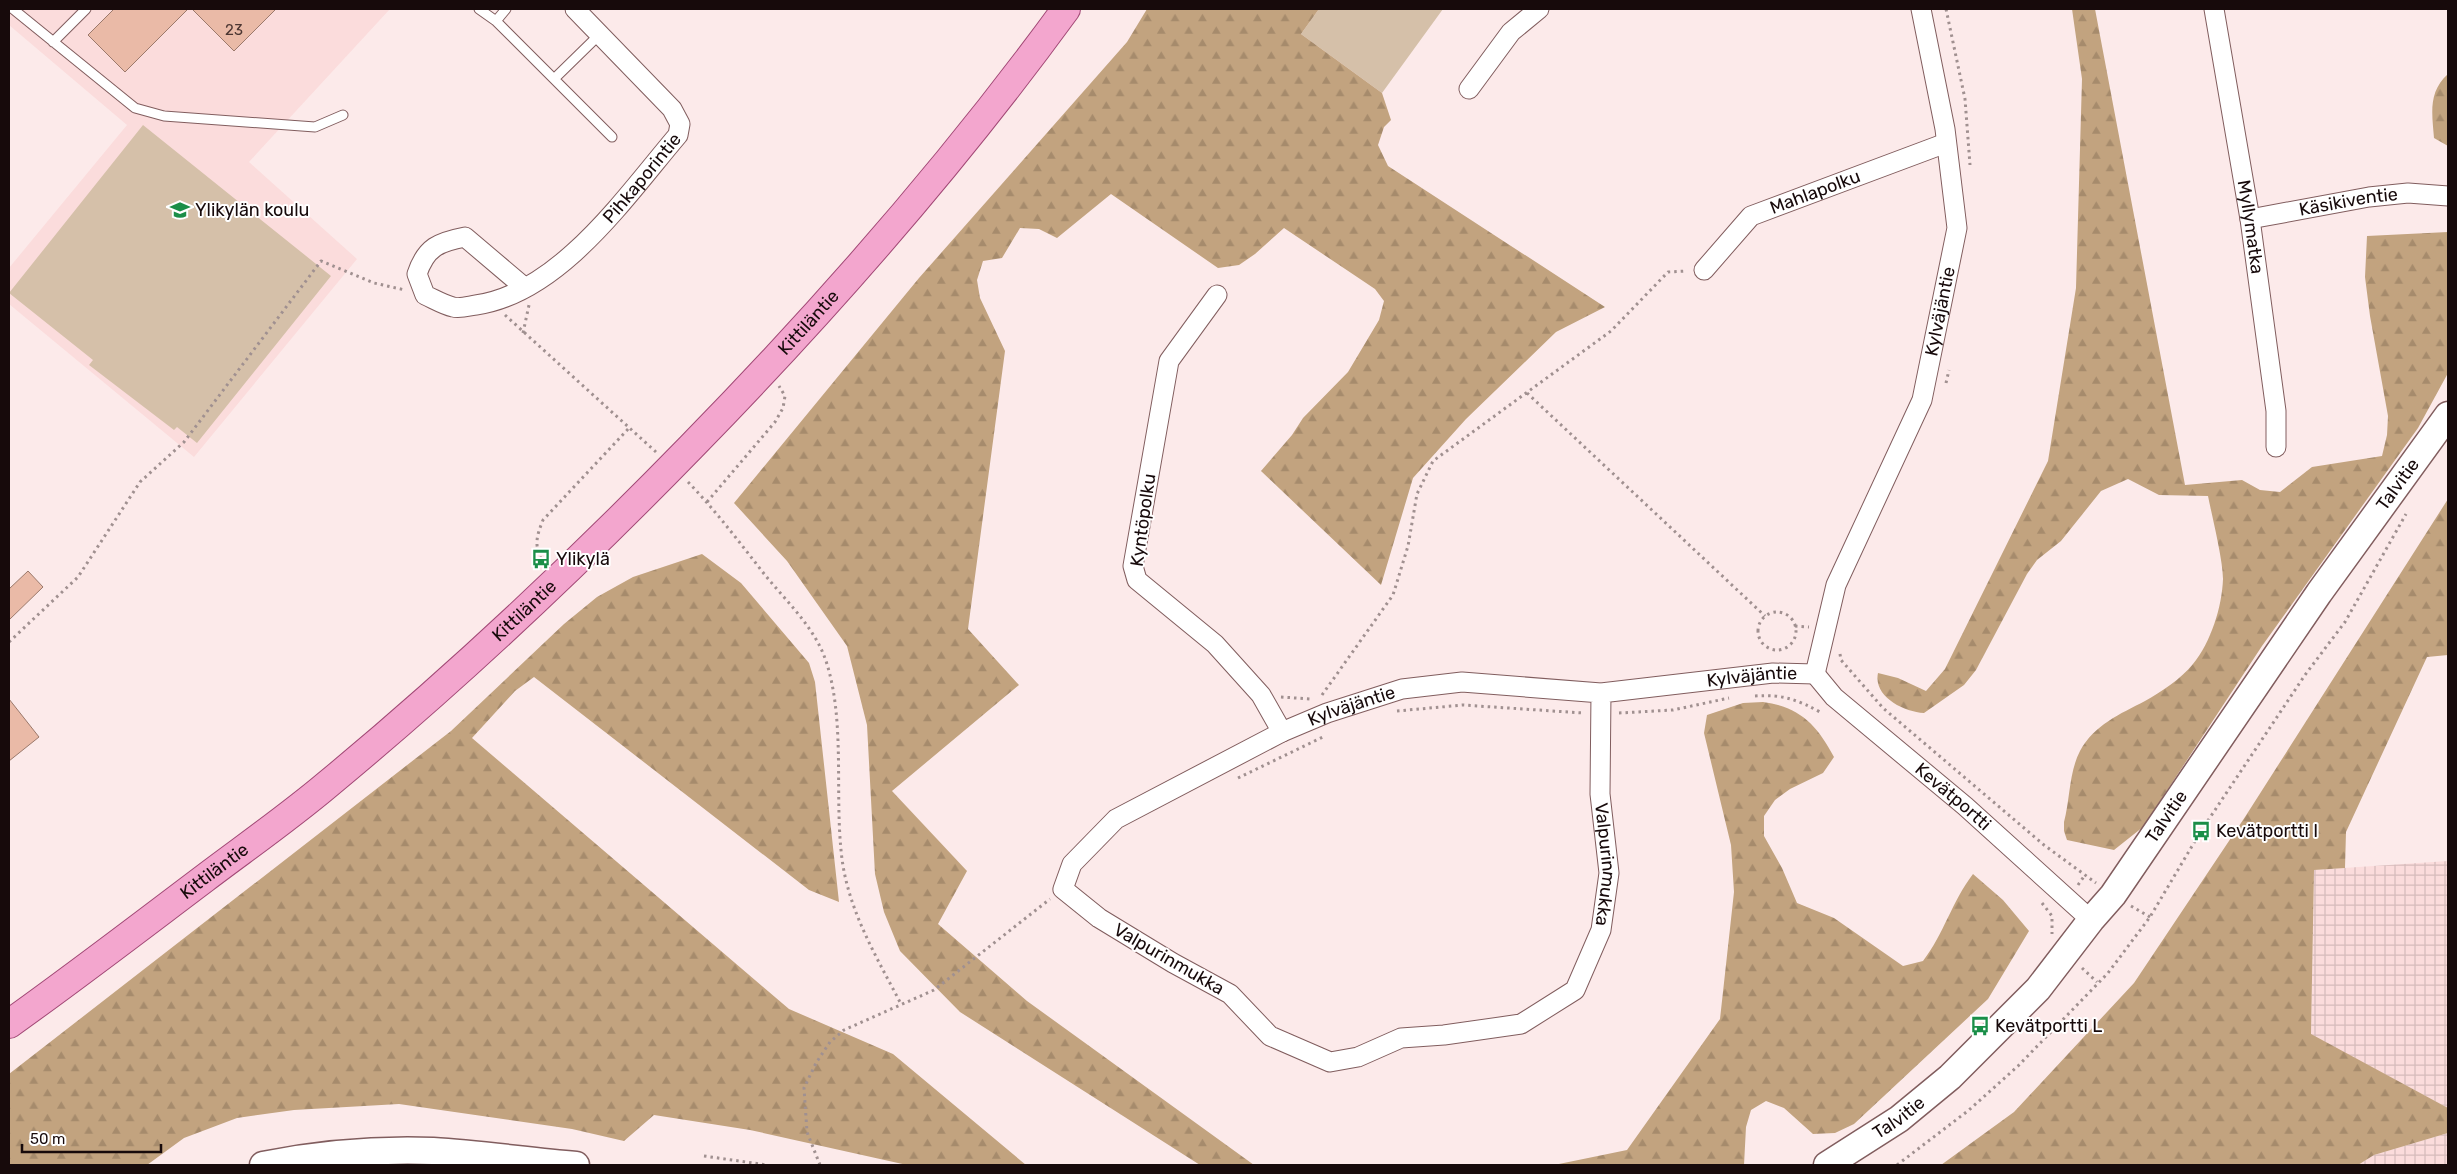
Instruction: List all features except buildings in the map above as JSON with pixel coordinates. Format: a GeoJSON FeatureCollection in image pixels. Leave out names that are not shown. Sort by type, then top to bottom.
{"type":"FeatureCollection","features":[{"type":"Feature","properties":{"kind":"main road","name":"Kittiläntie"},"geometry":{"type":"LineString","coordinates":[[9,1024],[65,984],[327,786],[559,579],[776,360],[849,278],[940,171],[1031,57],[1066,9]]}},
{"type":"Feature","properties":{"kind":"street","name":"Pihkaporintie"},"geometry":{"type":"LineString","coordinates":[[426,295],[454,308],[492,303],[543,278],[593,234],[678,134],[680,124],[672,108],[575,9]]}},
{"type":"Feature","properties":{"kind":"street"},"geometry":{"type":"LineString","coordinates":[[1469,89],[1511,32],[1539,9]]}},
{"type":"Feature","properties":{"kind":"street","name":"Kylväjäntie"},"geometry":{"type":"LineString","coordinates":[[1063,890],[1072,864],[1116,819],[1282,732],[1327,713],[1402,689],[1462,682],[1601,693],[1773,673],[1815,674],[1836,585],[1922,400],[1957,228],[1946,143],[1921,9]]}},
{"type":"Feature","properties":{"kind":"street","name":"Myllymatka"},"geometry":{"type":"LineString","coordinates":[[2214,9],[2250,219],[2276,411],[2276,447]]}},
{"type":"Feature","properties":{"kind":"street","name":"Mahlapolku"},"geometry":{"type":"LineString","coordinates":[[1704,270],[1751,216],[1946,143]]}},
{"type":"Feature","properties":{"kind":"street","name":"Käsikiventie"},"geometry":{"type":"LineString","coordinates":[[2250,219],[2369,197],[2408,193],[2448,196]]}},
{"type":"Feature","properties":{"kind":"street"},"geometry":{"type":"LineString","coordinates":[[426,295],[417,274],[422,256],[446,241],[465,237],[526,286]]}},
{"type":"Feature","properties":{"kind":"street","name":"Kyntöpolku"},"geometry":{"type":"LineString","coordinates":[[1217,296],[1169,361],[1133,566],[1137,580],[1215,644],[1261,695],[1282,732]]}},
{"type":"Feature","properties":{"kind":"street","name":"Talvitie"},"geometry":{"type":"LineString","coordinates":[[1828,1165],[1899,1119],[1950,1077],[2038,989],[2091,920],[2114,895],[2319,593],[2448,415]]}},
{"type":"Feature","properties":{"kind":"street","name":"Kevätportti"},"geometry":{"type":"LineString","coordinates":[[1815,674],[1834,697],[1965,806],[2091,920]]}},
{"type":"Feature","properties":{"kind":"street","name":"Valpurinmukka"},"geometry":{"type":"LineString","coordinates":[[1063,890],[1098,918],[1173,964],[1230,994],[1270,1036],[1330,1062],[1358,1057],[1401,1038],[1444,1036],[1520,1024],[1575,990],[1601,930],[1608,873],[1600,794],[1601,693]]}},
{"type":"Feature","properties":{"kind":"street"},"geometry":{"type":"LineString","coordinates":[[263,1165],[336,1154],[398,1151],[433,1152],[576,1165]]}},
{"type":"Feature","properties":{"kind":"lane"},"geometry":{"type":"LineString","coordinates":[[13,9],[135,108],[164,116],[315,128],[343,115]]}},
{"type":"Feature","properties":{"kind":"lane"},"geometry":{"type":"LineString","coordinates":[[53,42],[86,9]]}},
{"type":"Feature","properties":{"kind":"lane"},"geometry":{"type":"LineString","coordinates":[[480,9],[496,21],[612,137]]}},
{"type":"Feature","properties":{"kind":"lane"},"geometry":{"type":"LineString","coordinates":[[496,21],[506,9]]}},
{"type":"Feature","properties":{"kind":"lane"},"geometry":{"type":"LineString","coordinates":[[554,78],[599,35]]}},
{"type":"Feature","properties":{"kind":"path"},"geometry":{"type":"LineString","coordinates":[[1946,9],[1965,99],[1970,168]]}},
{"type":"Feature","properties":{"kind":"path"},"geometry":{"type":"LineString","coordinates":[[9,642],[78,577],[140,482],[184,442],[321,261],[374,283],[426,295]]}},
{"type":"Feature","properties":{"kind":"path"},"geometry":{"type":"LineString","coordinates":[[1261,695],[1318,700],[1394,595],[1408,546],[1417,494],[1433,461],[1611,331],[1668,272],[1704,270]]}},
{"type":"Feature","properties":{"kind":"path"},"geometry":{"type":"LineString","coordinates":[[523,333],[530,300],[526,286]]}},
{"type":"Feature","properties":{"kind":"path"},"geometry":{"type":"LineString","coordinates":[[492,303],[660,456]]}},
{"type":"Feature","properties":{"kind":"path"},"geometry":{"type":"LineString","coordinates":[[1944,388],[1951,360]]}},
{"type":"Feature","properties":{"kind":"path"},"geometry":{"type":"LineString","coordinates":[[708,502],[775,422],[783,408],[785,396],[778,385]]}},
{"type":"Feature","properties":{"kind":"path"},"geometry":{"type":"LineString","coordinates":[[1527,393],[1764,616]]}},
{"type":"Feature","properties":{"kind":"path"},"geometry":{"type":"LineString","coordinates":[[541,559],[536,549],[536,537],[543,520],[630,427]]}},
{"type":"Feature","properties":{"kind":"path"},"geometry":{"type":"LineString","coordinates":[[686,479],[708,502],[798,615],[816,640],[826,662],[836,728],[839,827],[847,888],[864,933],[901,1004]]}},
{"type":"Feature","properties":{"kind":"path"},"geometry":{"type":"LineString","coordinates":[[1897,1165],[1969,1110],[2011,1072],[2097,982],[2108,973],[2150,917],[2201,831],[2305,675],[2345,622],[2409,508]]}},
{"type":"Feature","properties":{"kind":"path"},"geometry":{"type":"LineString","coordinates":[[1776,612],[1783,613],[1793,620],[1796,632],[1787,647],[1775,650],[1769,648],[1760,639],[1758,627],[1764,616],[1776,612]]}},
{"type":"Feature","properties":{"kind":"path"},"geometry":{"type":"LineString","coordinates":[[1838,646],[1841,660],[1883,708],[2044,845],[2114,895],[2150,917]]}},
{"type":"Feature","properties":{"kind":"path"},"geometry":{"type":"LineString","coordinates":[[1747,696],[1776,694],[1800,702],[1823,714]]}},
{"type":"Feature","properties":{"kind":"path"},"geometry":{"type":"LineString","coordinates":[[1388,714],[1397,711],[1463,705],[1600,714],[1674,710],[1738,696]]}},
{"type":"Feature","properties":{"kind":"path"},"geometry":{"type":"LineString","coordinates":[[1236,779],[1333,732],[1327,713]]}},
{"type":"Feature","properties":{"kind":"path"},"geometry":{"type":"LineString","coordinates":[[820,1165],[807,1132],[804,1088],[816,1063],[830,1042],[844,1030],[934,990],[1063,890]]}},
{"type":"Feature","properties":{"kind":"path"},"geometry":{"type":"LineString","coordinates":[[2041,901],[2052,916],[2051,942],[2097,982]]}},
{"type":"Feature","properties":{"kind":"path"},"geometry":{"type":"LineString","coordinates":[[704,1156],[767,1165]]}},
{"type":"Feature","properties":{"kind":"shaded area","name":"Ylikylän koulu"},"geometry":{"type":"Polygon","coordinates":[[[9,9],[390,9],[249,162],[357,259],[194,457],[9,304],[9,268],[127,125],[9,25],[9,9]]]}},
{"type":"Feature","properties":{"kind":"shaded area"},"geometry":{"type":"Polygon","coordinates":[[[1319,9],[1443,9],[1382,93],[1301,34],[1319,9]]]}},
{"type":"Feature","properties":{"kind":"shaded area"},"geometry":{"type":"Polygon","coordinates":[[[143,125],[331,276],[197,443],[177,427],[174,430],[89,365],[93,360],[9,293],[143,125]]]}},
{"type":"Feature","properties":{"kind":"shaded area"},"geometry":{"type":"Polygon","coordinates":[[[2448,861],[2448,1108],[2311,1035],[2314,870],[2448,861]]]}},
{"type":"Feature","properties":{"kind":"shaded area"},"geometry":{"type":"Polygon","coordinates":[[[2448,1133],[2448,1165],[2358,1165],[2374,1155],[2448,1133]]]}},
{"type":"Feature","properties":{"kind":"green space"},"geometry":{"type":"Polygon","coordinates":[[[1147,9],[1319,9],[1301,34],[1382,93],[1391,120],[1384,127],[1378,145],[1388,166],[1605,307],[1556,332],[1466,419],[1413,478],[1381,585],[1261,471],[1292,435],[1303,418],[1348,372],[1379,320],[1384,301],[1375,289],[1284,228],[1255,254],[1239,265],[1218,268],[1111,194],[1057,238],[1039,229],[1020,228],[1002,258],[983,261],[977,280],[980,298],[1005,351],[968,629],[1019,685],[892,791],[967,871],[938,924],[1027,1001],[1254,1165],[1200,1165],[960,1012],[900,951],[884,912],[875,874],[867,725],[847,646],[787,561],[734,503],[919,278],[1127,42],[1147,9]]]}},
{"type":"Feature","properties":{"kind":"green space"},"geometry":{"type":"Polygon","coordinates":[[[2072,9],[2095,9],[2185,485],[2242,480],[2260,490],[2280,492],[2312,467],[2382,456],[2387,435],[2388,416],[2365,277],[2367,236],[2448,232],[2448,373],[2418,428],[2262,646],[2143,827],[2114,850],[2067,840],[2064,822],[2076,759],[2086,742],[2100,727],[2177,680],[2193,664],[2205,645],[2218,612],[2223,579],[2208,496],[2159,495],[2128,479],[2101,491],[2061,541],[2037,560],[2027,574],[1976,670],[1964,685],[1924,713],[1907,710],[1891,701],[1880,689],[1878,681],[1878,673],[1898,678],[1926,691],[1945,669],[2048,461],[2076,288],[2082,79],[2072,9]]]}},
{"type":"Feature","properties":{"kind":"green space"},"geometry":{"type":"Polygon","coordinates":[[[2448,74],[2448,146],[2434,138],[2432,112],[2437,88],[2448,74]]]}},
{"type":"Feature","properties":{"kind":"green space"},"geometry":{"type":"Polygon","coordinates":[[[2448,499],[2448,655],[2427,657],[2346,832],[2345,868],[2314,870],[2311,1034],[2448,1108],[2448,1133],[2374,1155],[2358,1165],[1941,1165],[2014,1112],[2134,983],[2245,817],[2448,499]]]}},
{"type":"Feature","properties":{"kind":"green space"},"geometry":{"type":"Polygon","coordinates":[[[702,554],[741,583],[809,663],[815,682],[839,902],[809,890],[534,677],[515,691],[472,738],[789,1009],[893,1054],[1026,1165],[907,1165],[750,1130],[654,1115],[624,1141],[572,1129],[399,1104],[294,1110],[237,1118],[184,1138],[147,1165],[9,1165],[9,1074],[451,731],[564,624],[597,597],[633,577],[702,554]]]}},
{"type":"Feature","properties":{"kind":"green space"},"geometry":{"type":"Polygon","coordinates":[[[1763,702],[1787,708],[1806,719],[1821,736],[1834,757],[1823,773],[1790,789],[1775,800],[1764,816],[1764,836],[1782,868],[1797,903],[1834,918],[1903,966],[1923,961],[1937,940],[1959,895],[1973,874],[2003,900],[2029,931],[1988,999],[1854,1124],[1835,1133],[1813,1134],[1784,1108],[1766,1101],[1751,1110],[1746,1127],[1744,1165],[1554,1165],[1627,1150],[1720,1019],[1734,892],[1731,845],[1704,733],[1707,715],[1743,703],[1763,702]]]}},
{"type":"Feature","properties":{"kind":"place","name":"Ylikylän koulu"},"geometry":{"type":"Point","coordinates":[180,210]}},
{"type":"Feature","properties":{"kind":"place","name":"Ylikylä"},"geometry":{"type":"Point","coordinates":[541,559]}},
{"type":"Feature","properties":{"kind":"place","name":"Kevätportti I"},"geometry":{"type":"Point","coordinates":[2201,831]}},
{"type":"Feature","properties":{"kind":"place","name":"Kevätportti L"},"geometry":{"type":"Point","coordinates":[1980,1026]}}]}
